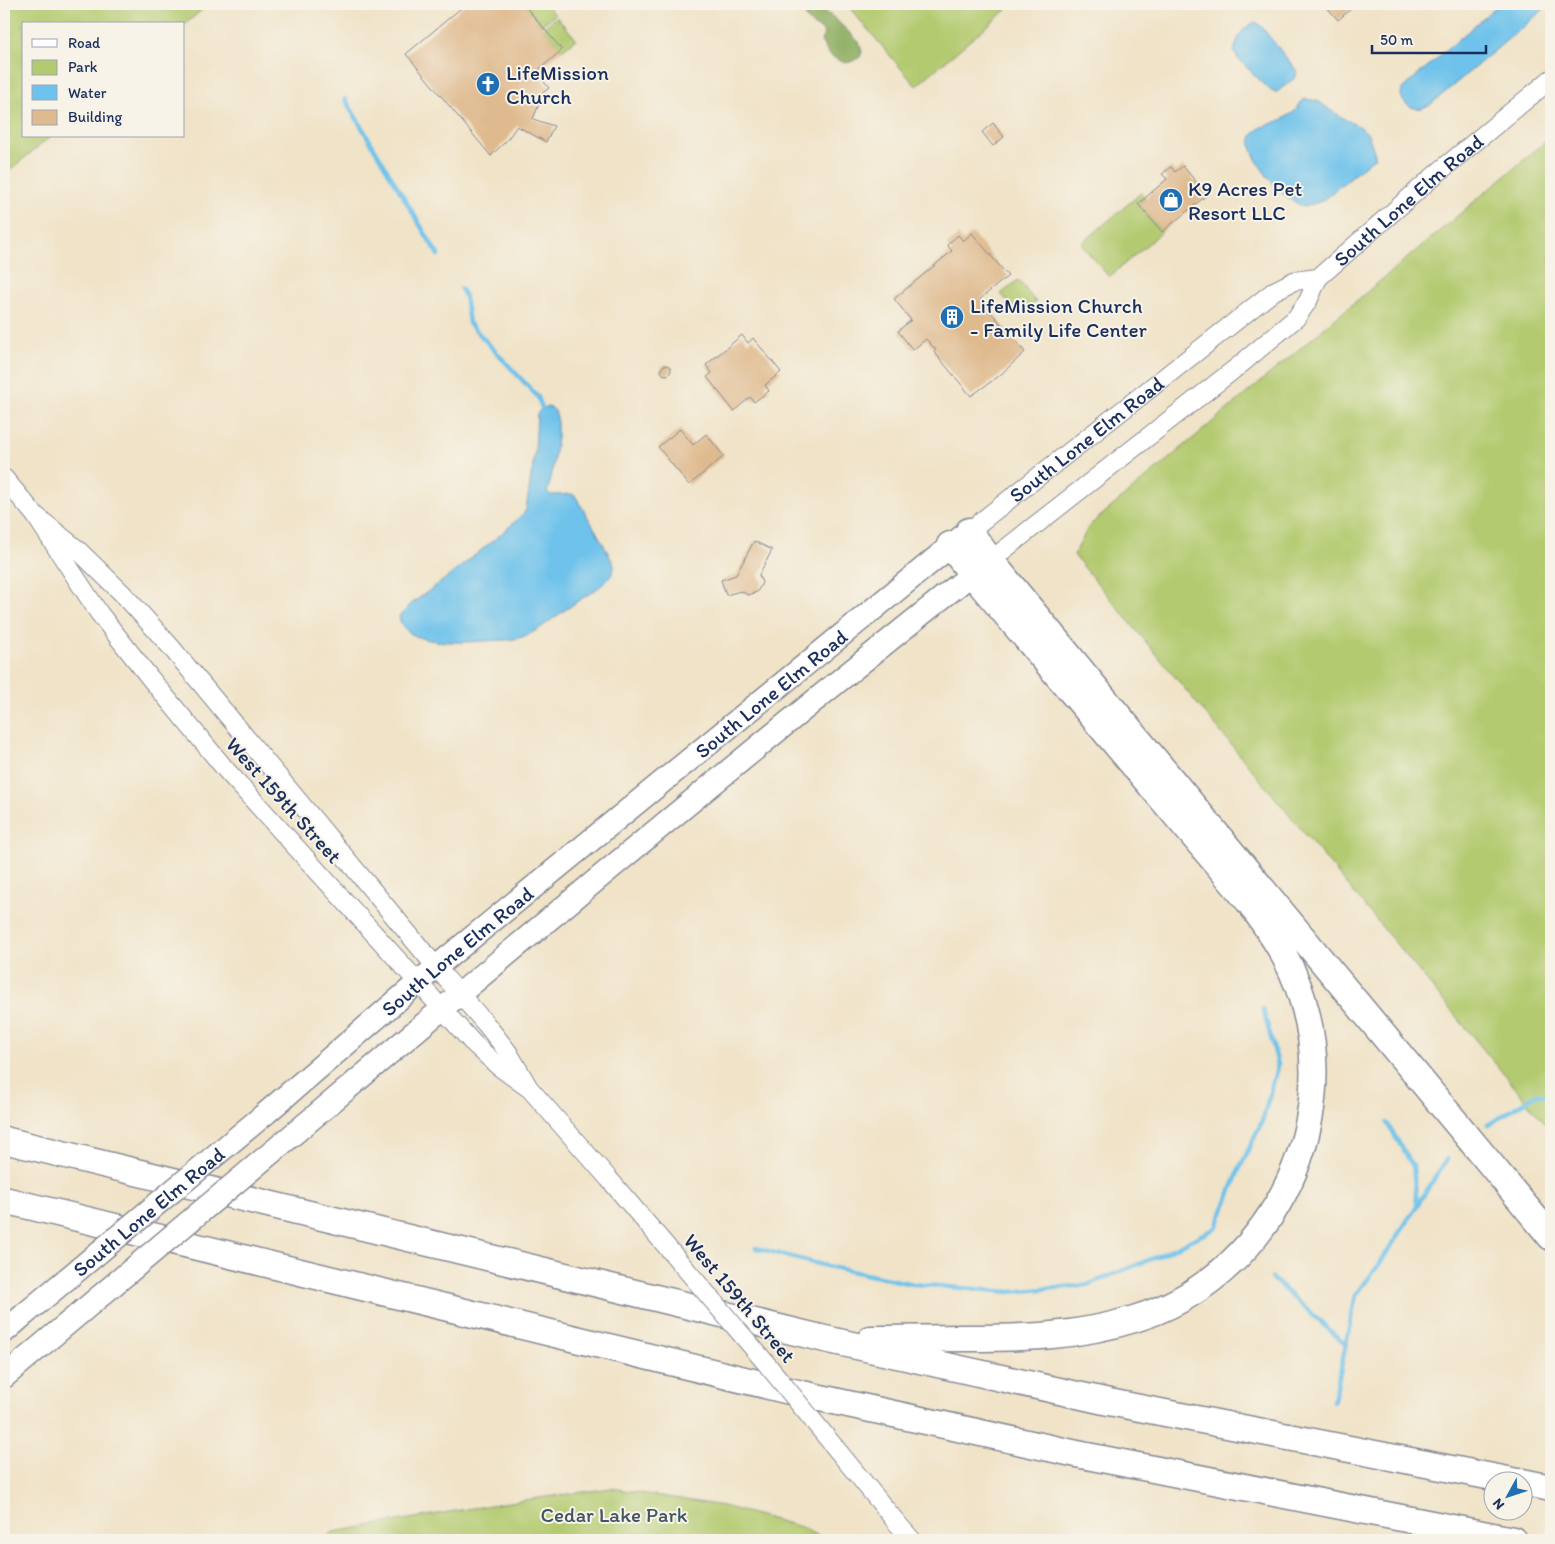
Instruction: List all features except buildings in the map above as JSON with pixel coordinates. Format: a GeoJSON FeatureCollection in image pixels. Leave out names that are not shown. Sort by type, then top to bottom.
{"type":"FeatureCollection","features":[{"type":"Feature","properties":{"kind":"highway"},"geometry":{"type":"LineString","coordinates":[[825,1339],[1041,1337],[1106,1327],[1157,1311],[1180,1300],[1203,1286],[1225,1269],[1259,1232],[1275,1210],[1289,1186],[1299,1160],[1311,1106],[1314,1076],[1309,1027],[1302,999],[1281,948],[1250,903],[960,538]]}},
{"type":"Feature","properties":{"kind":"highway"},"geometry":{"type":"LineString","coordinates":[[982,567],[1551,1237]]}},
{"type":"Feature","properties":{"kind":"highway"},"geometry":{"type":"LineString","coordinates":[[4,1140],[825,1339],[1109,1402],[1482,1475]]}},
{"type":"Feature","properties":{"kind":"highway"},"geometry":{"type":"LineString","coordinates":[[4,1200],[802,1394],[1077,1454],[1513,1540]]}},
{"type":"Feature","properties":{"kind":"highway"},"geometry":{"type":"LineString","coordinates":[[1532,1484],[1551,1488]]}},
{"type":"Feature","properties":{"kind":"main road","name":"South Lone Elm Road"},"geometry":{"type":"LineString","coordinates":[[4,1332],[265,1114],[436,967],[960,538]]}},
{"type":"Feature","properties":{"kind":"main road","name":"South Lone Elm Road"},"geometry":{"type":"LineString","coordinates":[[4,1377],[460,993],[834,684],[982,567]]}},
{"type":"Feature","properties":{"kind":"street","name":"South Lone Elm Road"},"geometry":{"type":"LineString","coordinates":[[982,567],[1241,364],[1296,318],[1308,301],[1318,278],[1435,176],[1551,79]]}},
{"type":"Feature","properties":{"kind":"street","name":"South Lone Elm Road"},"geometry":{"type":"LineString","coordinates":[[960,538],[1274,290],[1294,281],[1318,278]]}},
{"type":"Feature","properties":{"kind":"street","name":"West 159th Street"},"geometry":{"type":"LineString","coordinates":[[4,478],[35,515],[99,613],[227,772],[442,1009],[498,1066],[529,1088]]}},
{"type":"Feature","properties":{"kind":"street","name":"West 159th Street"},"geometry":{"type":"LineString","coordinates":[[35,515],[78,550],[124,595],[170,646],[508,1052],[529,1088],[765,1362],[912,1540]]}},
{"type":"Feature","properties":{"kind":"green space"},"geometry":{"type":"Polygon","coordinates":[[[4,4],[209,4],[185,24],[185,22],[22,22],[22,138],[49,138],[4,175],[4,4]]]}},
{"type":"Feature","properties":{"kind":"green space"},"geometry":{"type":"Polygon","coordinates":[[[530,4],[546,4],[555,15],[541,25],[526,7],[530,4]]]}},
{"type":"Feature","properties":{"kind":"green space"},"geometry":{"type":"Polygon","coordinates":[[[798,4],[815,4],[833,17],[859,42],[862,52],[860,57],[846,63],[827,52],[821,41],[824,34],[821,29],[812,25],[798,4]]]}},
{"type":"Feature","properties":{"kind":"green space"},"geometry":{"type":"Polygon","coordinates":[[[848,4],[1013,4],[916,86],[848,4]]]}},
{"type":"Feature","properties":{"kind":"green space"},"geometry":{"type":"Polygon","coordinates":[[[557,17],[576,39],[562,50],[543,28],[557,17]]]}},
{"type":"Feature","properties":{"kind":"green space"},"geometry":{"type":"Polygon","coordinates":[[[1551,137],[1551,1131],[1074,555],[1089,526],[1551,137]]]}},
{"type":"Feature","properties":{"kind":"green space"},"geometry":{"type":"Polygon","coordinates":[[[1141,193],[1145,197],[1138,204],[1162,232],[1109,277],[1081,244],[1141,193]]]}},
{"type":"Feature","properties":{"kind":"green space"},"geometry":{"type":"Polygon","coordinates":[[[1018,280],[1036,302],[1020,315],[1001,294],[1018,280]]]}},
{"type":"Feature","properties":{"kind":"green space","name":"Cedar Lake Park"},"geometry":{"type":"Polygon","coordinates":[[[611,1488],[723,1506],[801,1527],[825,1540],[324,1540],[333,1532],[496,1504],[611,1488]]]}},
{"type":"Feature","properties":{"kind":"water"},"geometry":{"type":"Polygon","coordinates":[[[1499,4],[1550,4],[1430,105],[1423,108],[1413,108],[1405,103],[1401,96],[1403,88],[1499,4]]]}},
{"type":"Feature","properties":{"kind":"water"},"geometry":{"type":"Polygon","coordinates":[[[1256,22],[1297,71],[1296,77],[1277,92],[1269,89],[1239,60],[1234,52],[1241,34],[1247,27],[1256,22]]]}},
{"type":"Feature","properties":{"kind":"water"},"geometry":{"type":"Polygon","coordinates":[[[1306,99],[1317,101],[1346,120],[1361,127],[1368,134],[1375,157],[1322,201],[1304,207],[1294,202],[1273,184],[1255,157],[1251,140],[1256,131],[1283,119],[1295,111],[1301,102],[1306,99]]]}},
{"type":"Feature","properties":{"kind":"water"},"geometry":{"type":"Polygon","coordinates":[[[547,407],[555,411],[557,417],[557,438],[551,479],[547,492],[551,495],[572,494],[576,497],[614,565],[612,574],[595,590],[541,627],[522,637],[503,640],[448,642],[435,641],[411,634],[403,626],[399,616],[411,604],[500,535],[526,510],[535,451],[537,414],[542,408],[547,407]]]}},
{"type":"Feature","properties":{"kind":"waterway"},"geometry":{"type":"LineString","coordinates":[[345,99],[438,255]]}},
{"type":"Feature","properties":{"kind":"waterway"},"geometry":{"type":"LineString","coordinates":[[461,289],[465,296],[469,323],[538,397],[542,408]]}},
{"type":"Feature","properties":{"kind":"waterway"},"geometry":{"type":"LineString","coordinates":[[756,1248],[826,1266],[913,1284],[1010,1292],[1087,1285],[1156,1257],[1216,1228],[1239,1170],[1263,1119],[1278,1064],[1263,1009]]}},
{"type":"Feature","properties":{"kind":"waterway"},"geometry":{"type":"LineString","coordinates":[[1488,1125],[1537,1094],[1551,1096]]}},
{"type":"Feature","properties":{"kind":"waterway"},"geometry":{"type":"LineString","coordinates":[[1387,1123],[1413,1166],[1417,1204]]}},
{"type":"Feature","properties":{"kind":"waterway"},"geometry":{"type":"LineString","coordinates":[[1334,1401],[1356,1295],[1380,1263],[1447,1159]]}},
{"type":"Feature","properties":{"kind":"waterway"},"geometry":{"type":"LineString","coordinates":[[1272,1278],[1345,1344]]}},
{"type":"Feature","properties":{"kind":"place","name":"LifeMission Church"},"geometry":{"type":"Point","coordinates":[488,84]}},
{"type":"Feature","properties":{"kind":"place","name":"K9 Acres Pet Resort LLC"},"geometry":{"type":"Point","coordinates":[1171,200]}},
{"type":"Feature","properties":{"kind":"place","name":"LifeMission Church - Family Life Center"},"geometry":{"type":"Point","coordinates":[952,317]}}]}
